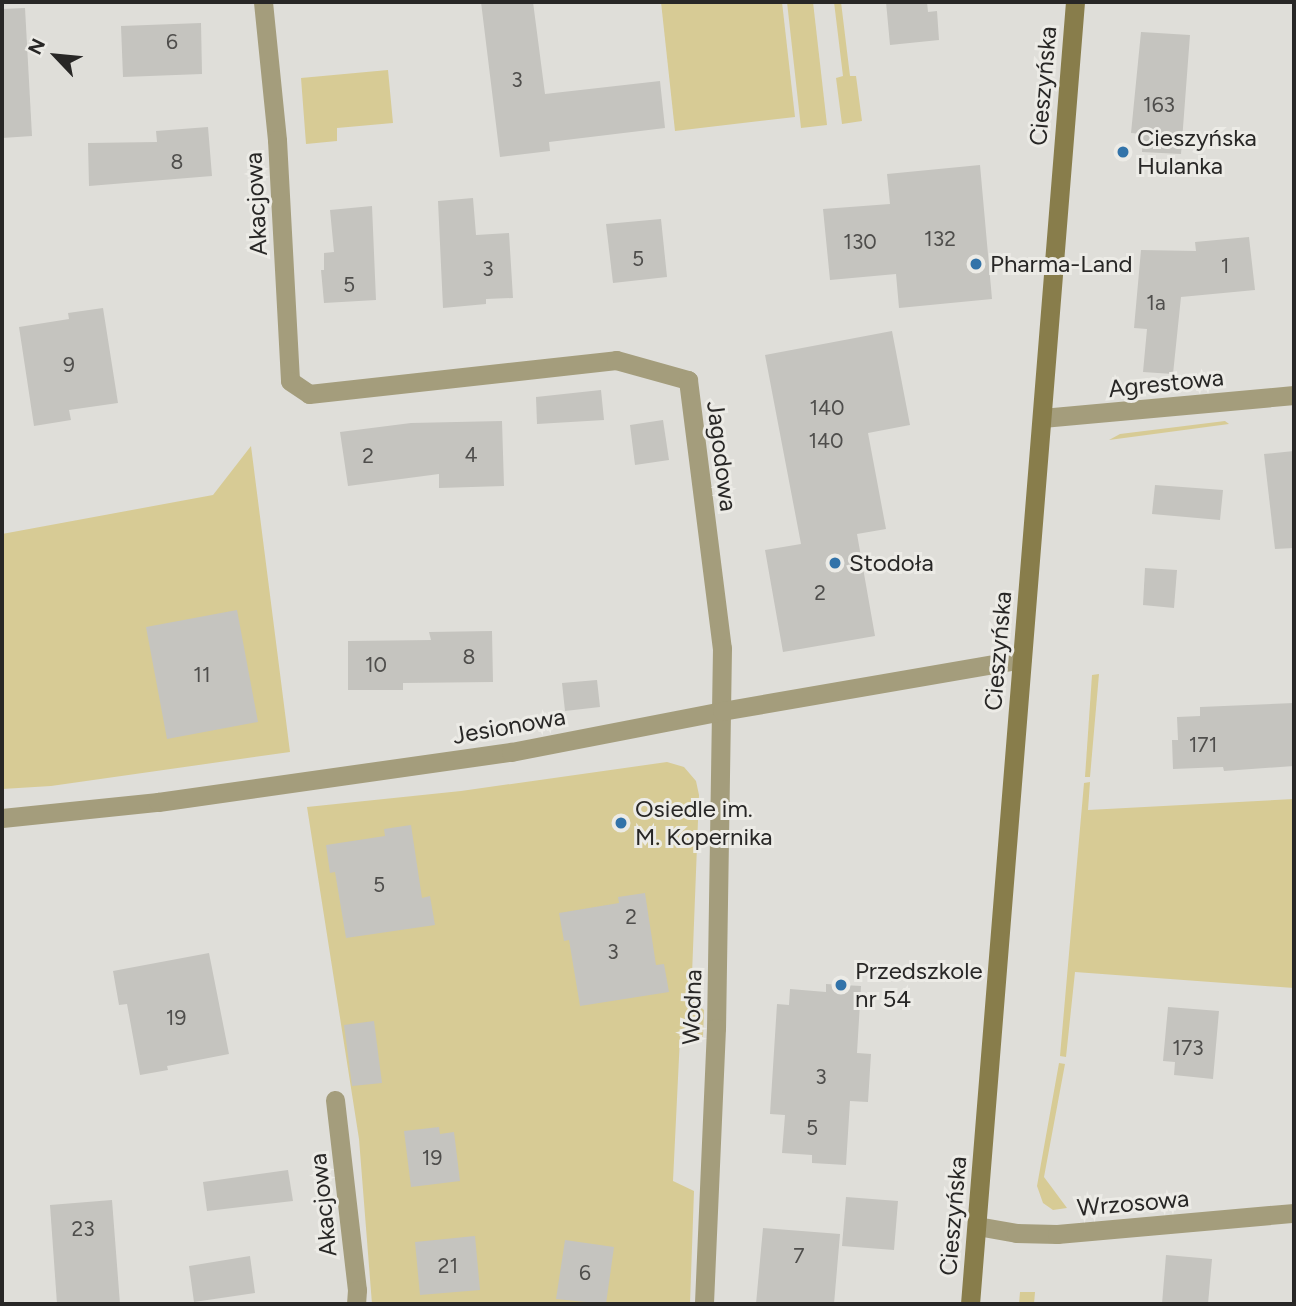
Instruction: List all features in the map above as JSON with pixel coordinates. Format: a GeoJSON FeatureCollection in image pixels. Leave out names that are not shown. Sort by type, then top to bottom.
{"type":"FeatureCollection","features":[{"type":"Feature","properties":{"kind":"main road","name":"Cieszyńska"},"geometry":{"type":"LineString","coordinates":[[970,1304],[1074,2]]}},
{"type":"Feature","properties":{"kind":"street","name":"Akacjowa"},"geometry":{"type":"LineString","coordinates":[[263,2],[277,141],[290,381],[309,394]]}},
{"type":"Feature","properties":{"kind":"street","name":"Jagodowa"},"geometry":{"type":"LineString","coordinates":[[309,394],[616,360],[688,380],[722,648],[722,711]]}},
{"type":"Feature","properties":{"kind":"street","name":"Agrestowa"},"geometry":{"type":"LineString","coordinates":[[1042,418],[1294,395]]}},
{"type":"Feature","properties":{"kind":"street","name":"Jesionowa"},"geometry":{"type":"LineString","coordinates":[[2,818],[158,802],[498,754],[722,711],[1022,659]]}},
{"type":"Feature","properties":{"kind":"street","name":"Wodna"},"geometry":{"type":"LineString","coordinates":[[704,1304],[716,1028],[722,711]]}},
{"type":"Feature","properties":{"kind":"street","name":"Akacjowa"},"geometry":{"type":"LineString","coordinates":[[335,1100],[358,1290],[356,1304]]}},
{"type":"Feature","properties":{"kind":"street","name":"Wrzosowa"},"geometry":{"type":"LineString","coordinates":[[977,1226],[1016,1233],[1057,1234],[1294,1213]]}},
{"type":"Feature","properties":{"kind":"shaded area"},"geometry":{"type":"Polygon","coordinates":[[[661,2],[782,2],[795,117],[675,131],[661,2]]]}},
{"type":"Feature","properties":{"kind":"shaded area"},"geometry":{"type":"Polygon","coordinates":[[[787,2],[813,2],[827,125],[801,128],[787,2]]]}},
{"type":"Feature","properties":{"kind":"shaded area"},"geometry":{"type":"Polygon","coordinates":[[[834,2],[841,2],[850,76],[856,76],[862,121],[842,124],[836,78],[843,76],[834,2]]]}},
{"type":"Feature","properties":{"kind":"shaded area"},"geometry":{"type":"Polygon","coordinates":[[[388,70],[393,123],[337,128],[337,141],[306,144],[301,78],[388,70]]]}},
{"type":"Feature","properties":{"kind":"shaded area"},"geometry":{"type":"Polygon","coordinates":[[[1225,421],[1229,424],[1109,440],[1120,434],[1225,421]]]}},
{"type":"Feature","properties":{"kind":"shaded area"},"geometry":{"type":"Polygon","coordinates":[[[251,446],[290,752],[51,786],[2,789],[2,534],[213,495],[251,446]]]}},
{"type":"Feature","properties":{"kind":"shaded area"},"geometry":{"type":"Polygon","coordinates":[[[1099,674],[1090,777],[1085,777],[1092,675],[1099,674]]]}},
{"type":"Feature","properties":{"kind":"shaded area"},"geometry":{"type":"Polygon","coordinates":[[[667,762],[684,767],[696,781],[699,795],[691,1000],[704,1010],[703,1037],[680,1037],[673,1181],[694,1191],[690,1304],[372,1304],[359,1139],[307,807],[461,791],[667,762]]]}},
{"type":"Feature","properties":{"kind":"shaded area"},"geometry":{"type":"Polygon","coordinates":[[[1090,782],[1088,810],[1294,799],[1294,988],[1075,972],[1066,1057],[1060,1056],[1084,783],[1090,782]]]}},
{"type":"Feature","properties":{"kind":"shaded area"},"geometry":{"type":"Polygon","coordinates":[[[1059,1063],[1065,1064],[1044,1177],[1067,1208],[1053,1210],[1043,1203],[1037,1186],[1059,1063]]]}},
{"type":"Feature","properties":{"kind":"shaded area"},"geometry":{"type":"Polygon","coordinates":[[[1020,1292],[1035,1292],[1034,1304],[1019,1304],[1020,1292]]]}},
{"type":"Feature","properties":{"kind":"building"},"geometry":{"type":"Polygon","coordinates":[[[481,2],[533,2],[545,94],[660,81],[665,128],[549,142],[550,151],[500,157],[481,2]]]}},
{"type":"Feature","properties":{"kind":"building"},"geometry":{"type":"Polygon","coordinates":[[[886,2],[927,2],[928,12],[937,11],[939,40],[890,45],[886,2]]]}},
{"type":"Feature","properties":{"kind":"building"},"geometry":{"type":"Polygon","coordinates":[[[25,8],[32,136],[2,138],[2,9],[25,8]]]}},
{"type":"Feature","properties":{"kind":"building"},"geometry":{"type":"Polygon","coordinates":[[[201,23],[202,74],[123,77],[121,26],[201,23]]]}},
{"type":"Feature","properties":{"kind":"building"},"geometry":{"type":"Polygon","coordinates":[[[1141,32],[1190,35],[1181,154],[1142,152],[1143,134],[1131,133],[1141,32]]]}},
{"type":"Feature","properties":{"kind":"building"},"geometry":{"type":"Polygon","coordinates":[[[208,127],[212,176],[89,186],[88,143],[157,142],[156,131],[208,127]]]}},
{"type":"Feature","properties":{"kind":"building"},"geometry":{"type":"Polygon","coordinates":[[[980,165],[992,299],[899,308],[896,274],[830,280],[823,209],[890,204],[887,174],[980,165]]]}},
{"type":"Feature","properties":{"kind":"building"},"geometry":{"type":"Polygon","coordinates":[[[473,198],[476,235],[509,233],[513,298],[486,299],[486,304],[443,308],[438,201],[473,198]]]}},
{"type":"Feature","properties":{"kind":"building"},"geometry":{"type":"Polygon","coordinates":[[[372,206],[376,300],[324,303],[321,270],[324,270],[324,253],[334,252],[330,210],[372,206]]]}},
{"type":"Feature","properties":{"kind":"building"},"geometry":{"type":"Polygon","coordinates":[[[661,219],[667,277],[613,283],[606,224],[661,219]]]}},
{"type":"Feature","properties":{"kind":"building"},"geometry":{"type":"Polygon","coordinates":[[[1249,237],[1255,290],[1181,297],[1173,374],[1143,372],[1147,329],[1134,328],[1141,250],[1196,251],[1195,242],[1249,237]]]}},
{"type":"Feature","properties":{"kind":"building"},"geometry":{"type":"Polygon","coordinates":[[[103,308],[118,403],[69,410],[71,420],[34,426],[19,327],[69,319],[68,313],[103,308]]]}},
{"type":"Feature","properties":{"kind":"building"},"geometry":{"type":"Polygon","coordinates":[[[892,331],[910,425],[868,433],[886,529],[857,534],[875,636],[783,652],[765,550],[801,544],[765,355],[892,331]]]}},
{"type":"Feature","properties":{"kind":"building"},"geometry":{"type":"Polygon","coordinates":[[[601,390],[604,420],[537,424],[536,397],[601,390]]]}},
{"type":"Feature","properties":{"kind":"building"},"geometry":{"type":"Polygon","coordinates":[[[663,420],[669,460],[635,465],[630,425],[663,420]]]}},
{"type":"Feature","properties":{"kind":"building"},"geometry":{"type":"Polygon","coordinates":[[[502,421],[504,486],[439,488],[439,474],[348,486],[340,432],[411,423],[502,421]]]}},
{"type":"Feature","properties":{"kind":"building"},"geometry":{"type":"Polygon","coordinates":[[[1294,451],[1294,548],[1275,549],[1264,454],[1294,451]]]}},
{"type":"Feature","properties":{"kind":"building"},"geometry":{"type":"Polygon","coordinates":[[[1155,485],[1223,490],[1220,520],[1152,514],[1155,485]]]}},
{"type":"Feature","properties":{"kind":"building"},"geometry":{"type":"Polygon","coordinates":[[[1145,568],[1177,570],[1174,608],[1143,605],[1145,568]]]}},
{"type":"Feature","properties":{"kind":"building"},"geometry":{"type":"Polygon","coordinates":[[[237,610],[258,722],[167,739],[146,627],[237,610]]]}},
{"type":"Feature","properties":{"kind":"building"},"geometry":{"type":"Polygon","coordinates":[[[492,631],[493,682],[403,683],[403,690],[348,690],[348,641],[431,640],[429,632],[492,631]]]}},
{"type":"Feature","properties":{"kind":"building"},"geometry":{"type":"Polygon","coordinates":[[[597,680],[600,707],[565,711],[562,683],[597,680]]]}},
{"type":"Feature","properties":{"kind":"building"},"geometry":{"type":"Polygon","coordinates":[[[1294,703],[1294,766],[1224,771],[1223,767],[1173,769],[1172,740],[1178,740],[1177,717],[1200,716],[1200,707],[1294,703]]]}},
{"type":"Feature","properties":{"kind":"building"},"geometry":{"type":"Polygon","coordinates":[[[411,825],[422,898],[430,896],[435,925],[346,938],[335,872],[330,873],[326,845],[385,836],[384,829],[411,825]]]}},
{"type":"Feature","properties":{"kind":"building"},"geometry":{"type":"Polygon","coordinates":[[[645,893],[656,965],[664,964],[669,992],[580,1006],[569,940],[564,941],[559,913],[619,903],[618,897],[645,893]]]}},
{"type":"Feature","properties":{"kind":"building"},"geometry":{"type":"Polygon","coordinates":[[[209,953],[229,1054],[167,1066],[168,1070],[140,1075],[127,1004],[119,1005],[113,971],[209,953]]]}},
{"type":"Feature","properties":{"kind":"building"},"geometry":{"type":"Polygon","coordinates":[[[826,984],[861,986],[857,1053],[871,1054],[868,1102],[850,1101],[846,1165],[812,1163],[812,1155],[782,1153],[785,1115],[770,1114],[777,1004],[789,1005],[790,989],[826,992],[826,984]]]}},
{"type":"Feature","properties":{"kind":"building"},"geometry":{"type":"Polygon","coordinates":[[[1168,1007],[1219,1011],[1213,1079],[1174,1075],[1175,1062],[1163,1061],[1168,1007]]]}},
{"type":"Feature","properties":{"kind":"building"},"geometry":{"type":"Polygon","coordinates":[[[374,1021],[382,1083],[352,1086],[344,1025],[374,1021]]]}},
{"type":"Feature","properties":{"kind":"building"},"geometry":{"type":"Polygon","coordinates":[[[439,1127],[440,1134],[454,1132],[460,1181],[411,1187],[404,1131],[439,1127]]]}},
{"type":"Feature","properties":{"kind":"building"},"geometry":{"type":"Polygon","coordinates":[[[288,1170],[293,1201],[207,1211],[203,1182],[288,1170]]]}},
{"type":"Feature","properties":{"kind":"building"},"geometry":{"type":"Polygon","coordinates":[[[846,1197],[898,1201],[894,1250],[842,1246],[846,1197]]]}},
{"type":"Feature","properties":{"kind":"building"},"geometry":{"type":"Polygon","coordinates":[[[112,1200],[120,1304],[57,1304],[50,1205],[112,1200]]]}},
{"type":"Feature","properties":{"kind":"building"},"geometry":{"type":"Polygon","coordinates":[[[763,1228],[840,1234],[834,1304],[756,1304],[763,1228]]]}},
{"type":"Feature","properties":{"kind":"building"},"geometry":{"type":"Polygon","coordinates":[[[475,1236],[480,1290],[420,1295],[415,1242],[475,1236]]]}},
{"type":"Feature","properties":{"kind":"building"},"geometry":{"type":"Polygon","coordinates":[[[565,1240],[614,1247],[606,1304],[556,1299],[565,1240]]]}},
{"type":"Feature","properties":{"kind":"building"},"geometry":{"type":"Polygon","coordinates":[[[1166,1255],[1212,1259],[1208,1304],[1162,1304],[1166,1255]]]}},
{"type":"Feature","properties":{"kind":"building"},"geometry":{"type":"Polygon","coordinates":[[[250,1256],[255,1293],[194,1302],[189,1266],[250,1256]]]}},
{"type":"Feature","properties":{"kind":"place","name":"Cieszyńska Hulanka"},"geometry":{"type":"Point","coordinates":[1123,152]}},
{"type":"Feature","properties":{"kind":"place","name":"Pharma-Land"},"geometry":{"type":"Point","coordinates":[976,264]}},
{"type":"Feature","properties":{"kind":"place","name":"Stodoła"},"geometry":{"type":"Point","coordinates":[835,563]}},
{"type":"Feature","properties":{"kind":"place","name":"Osiedle im. M. Kopernika"},"geometry":{"type":"Point","coordinates":[621,823]}},
{"type":"Feature","properties":{"kind":"place","name":"Przedszkole nr 54"},"geometry":{"type":"Point","coordinates":[841,985]}}]}
